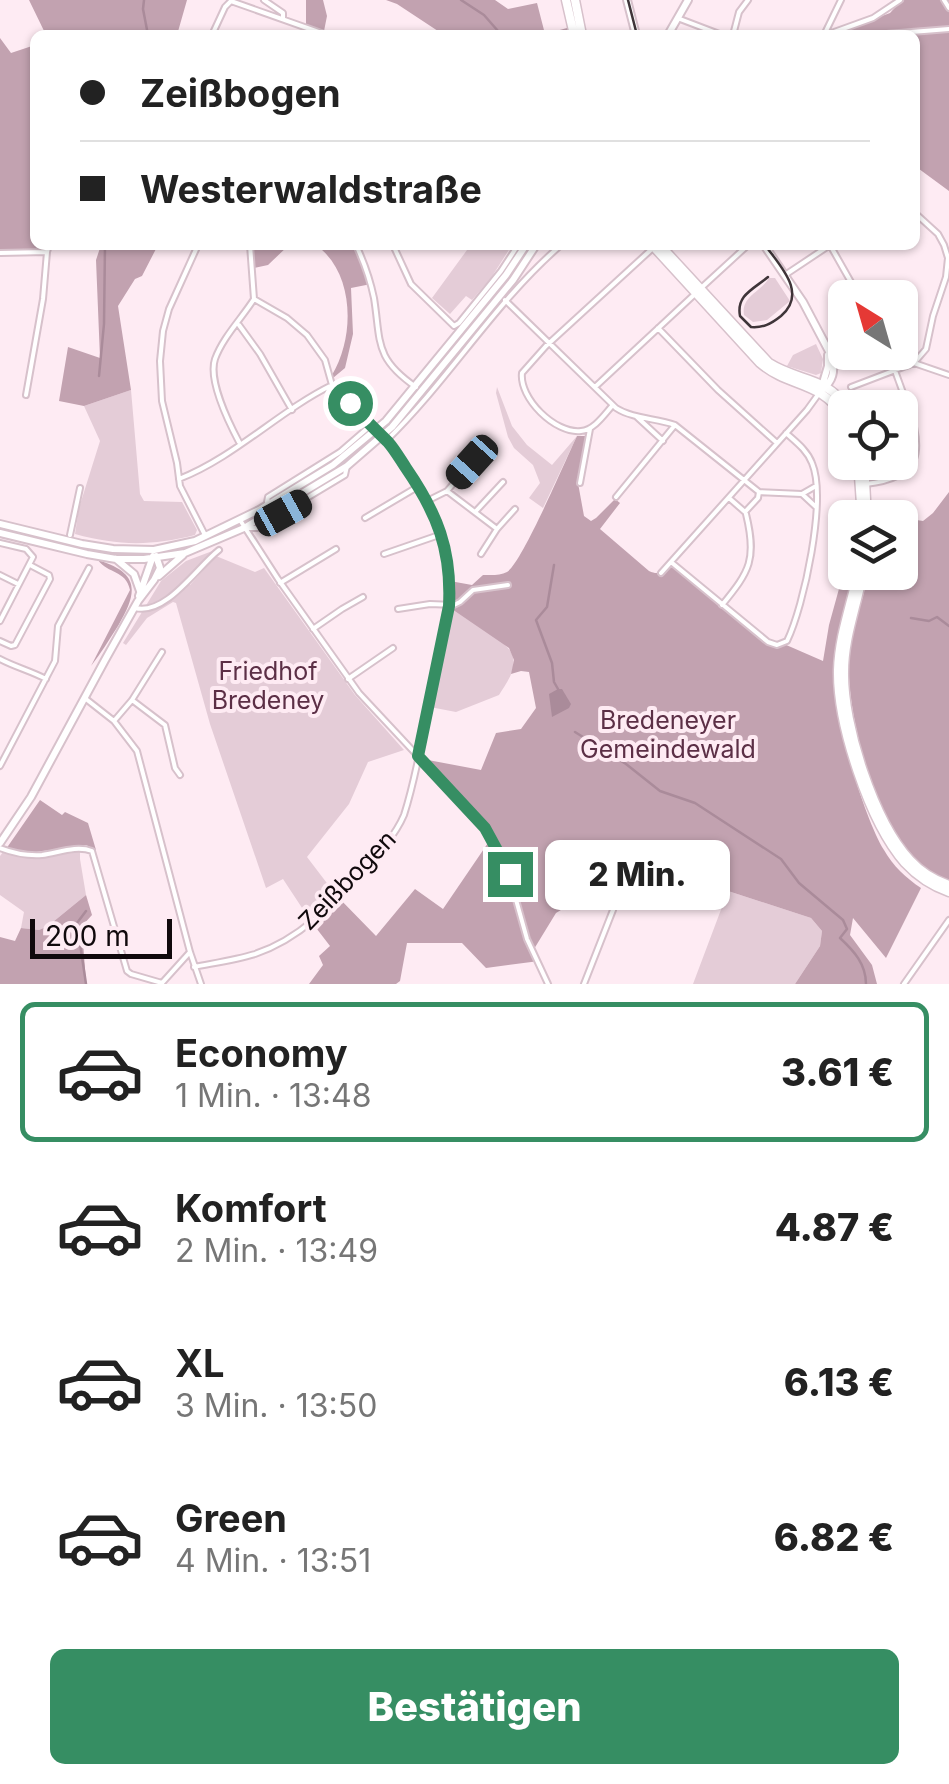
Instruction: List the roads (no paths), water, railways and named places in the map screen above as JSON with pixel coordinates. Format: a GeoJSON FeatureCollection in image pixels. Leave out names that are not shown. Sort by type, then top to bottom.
{"type":"FeatureCollection","features":[{"type":"Feature","properties":{"kind":"main road"},"geometry":{"type":"LineString","coordinates":[[566,0],[573,30]]}},
{"type":"Feature","properties":{"kind":"main road"},"geometry":{"type":"LineString","coordinates":[[574,0],[581,30]]}},
{"type":"Feature","properties":{"kind":"main road"},"geometry":{"type":"LineString","coordinates":[[627,0],[635,30]]}},
{"type":"Feature","properties":{"kind":"main road"},"geometry":{"type":"LineString","coordinates":[[671,30],[688,0]]}},
{"type":"Feature","properties":{"kind":"main road"},"geometry":{"type":"LineString","coordinates":[[138,600],[154,580],[185,554],[317,486],[347,466],[378,434],[523,250]]}},
{"type":"Feature","properties":{"kind":"main road"},"geometry":{"type":"LineString","coordinates":[[0,524],[155,556],[242,524],[402,416],[505,290],[533,250]]}},
{"type":"Feature","properties":{"kind":"main road"},"geometry":{"type":"LineString","coordinates":[[659,250],[768,370],[828,391]]}},
{"type":"Feature","properties":{"kind":"main road"},"geometry":{"type":"LineString","coordinates":[[768,250],[803,302],[826,346],[828,366],[823,387],[828,396]]}},
{"type":"Feature","properties":{"kind":"main road"},"geometry":{"type":"LineString","coordinates":[[865,480],[865,500]]}},
{"type":"Feature","properties":{"kind":"main road"},"geometry":{"type":"LineString","coordinates":[[0,533],[116,559],[185,554]]}},
{"type":"Feature","properties":{"kind":"main road"},"geometry":{"type":"LineString","coordinates":[[154,580],[160,568],[155,556]]}},
{"type":"Feature","properties":{"kind":"main road"},"geometry":{"type":"LineString","coordinates":[[0,845],[138,600],[155,556]]}},
{"type":"Feature","properties":{"kind":"main road"},"geometry":{"type":"LineString","coordinates":[[116,559],[134,574],[138,600]]}},
{"type":"Feature","properties":{"kind":"main road"},"geometry":{"type":"LineString","coordinates":[[856,590],[844,672],[846,706],[856,746],[881,813],[902,850],[921,870],[949,889]]}},
{"type":"Feature","properties":{"kind":"street"},"geometry":{"type":"LineString","coordinates":[[264,0],[283,13],[283,19]]}},
{"type":"Feature","properties":{"kind":"street"},"geometry":{"type":"LineString","coordinates":[[734,30],[748,0]]}},
{"type":"Feature","properties":{"kind":"street"},"geometry":{"type":"LineString","coordinates":[[827,30],[841,0]]}},
{"type":"Feature","properties":{"kind":"street"},"geometry":{"type":"LineString","coordinates":[[839,30],[874,18],[900,0]]}},
{"type":"Feature","properties":{"kind":"street"},"geometry":{"type":"LineString","coordinates":[[944,0],[949,8]]}},
{"type":"Feature","properties":{"kind":"street"},"geometry":{"type":"LineString","coordinates":[[214,30],[231,2],[314,30]]}},
{"type":"Feature","properties":{"kind":"street"},"geometry":{"type":"LineString","coordinates":[[678,19],[708,30]]}},
{"type":"Feature","properties":{"kind":"street"},"geometry":{"type":"LineString","coordinates":[[920,31],[949,29]]}},
{"type":"Feature","properties":{"kind":"street"},"geometry":{"type":"LineString","coordinates":[[918,358],[926,348],[948,266],[941,238],[920,219]]}},
{"type":"Feature","properties":{"kind":"street"},"geometry":{"type":"LineString","coordinates":[[196,250],[169,309],[160,353],[162,401],[179,479],[206,537]]}},
{"type":"Feature","properties":{"kind":"street"},"geometry":{"type":"LineString","coordinates":[[240,444],[222,404],[213,371],[218,352],[254,299],[250,250]]}},
{"type":"Feature","properties":{"kind":"street"},"geometry":{"type":"LineString","coordinates":[[358,250],[371,285],[381,350],[416,387]]}},
{"type":"Feature","properties":{"kind":"street"},"geometry":{"type":"LineString","coordinates":[[395,250],[411,284],[454,326],[492,284],[515,250]]}},
{"type":"Feature","properties":{"kind":"street"},"geometry":{"type":"LineString","coordinates":[[378,434],[423,400],[506,300],[556,250]]}},
{"type":"Feature","properties":{"kind":"street"},"geometry":{"type":"LineString","coordinates":[[590,429],[575,432],[541,412],[523,388],[524,369],[651,250]]}},
{"type":"Feature","properties":{"kind":"street"},"geometry":{"type":"LineString","coordinates":[[595,387],[743,250]]}},
{"type":"Feature","properties":{"kind":"street"},"geometry":{"type":"LineString","coordinates":[[785,275],[822,250]]}},
{"type":"Feature","properties":{"kind":"street"},"geometry":{"type":"LineString","coordinates":[[833,250],[850,280]]}},
{"type":"Feature","properties":{"kind":"street"},"geometry":{"type":"LineString","coordinates":[[0,253],[46,252],[44,299],[26,395]]}},
{"type":"Feature","properties":{"kind":"street","name":"Zeißbogen"},"geometry":{"type":"LineString","coordinates":[[194,967],[249,955],[293,936],[356,879],[398,827],[409,800],[449,606],[442,534],[419,486],[332,385],[325,360],[307,335],[254,299]]}},
{"type":"Feature","properties":{"kind":"street"},"geometry":{"type":"LineString","coordinates":[[506,300],[620,411],[676,425],[758,492],[802,494],[816,486]]}},
{"type":"Feature","properties":{"kind":"street"},"geometry":{"type":"LineString","coordinates":[[238,324],[292,410]]}},
{"type":"Feature","properties":{"kind":"street"},"geometry":{"type":"LineString","coordinates":[[658,328],[777,443]]}},
{"type":"Feature","properties":{"kind":"street"},"geometry":{"type":"LineString","coordinates":[[918,364],[949,376]]}},
{"type":"Feature","properties":{"kind":"street"},"geometry":{"type":"LineString","coordinates":[[851,387],[896,371],[917,431],[916,455],[908,468],[887,481],[866,484]]}},
{"type":"Feature","properties":{"kind":"street"},"geometry":{"type":"LineString","coordinates":[[179,479],[332,385]]}},
{"type":"Feature","properties":{"kind":"street"},"geometry":{"type":"LineString","coordinates":[[661,573],[823,387]]}},
{"type":"Feature","properties":{"kind":"street"},"geometry":{"type":"LineString","coordinates":[[580,483],[590,429],[613,405]]}},
{"type":"Feature","properties":{"kind":"street"},"geometry":{"type":"LineString","coordinates":[[636,416],[663,441]]}},
{"type":"Feature","properties":{"kind":"street"},"geometry":{"type":"LineString","coordinates":[[616,497],[676,425]]}},
{"type":"Feature","properties":{"kind":"street"},"geometry":{"type":"LineString","coordinates":[[671,562],[772,644],[782,644],[789,637],[810,557],[816,473],[809,456],[786,433]]}},
{"type":"Feature","properties":{"kind":"street"},"geometry":{"type":"LineString","coordinates":[[427,500],[447,491],[472,462]]}},
{"type":"Feature","properties":{"kind":"street"},"geometry":{"type":"LineString","coordinates":[[475,513],[503,482]]}},
{"type":"Feature","properties":{"kind":"street"},"geometry":{"type":"LineString","coordinates":[[365,518],[419,486]]}},
{"type":"Feature","properties":{"kind":"street"},"geometry":{"type":"LineString","coordinates":[[59,548],[70,538],[80,488]]}},
{"type":"Feature","properties":{"kind":"street"},"geometry":{"type":"LineString","coordinates":[[447,491],[497,529]]}},
{"type":"Feature","properties":{"kind":"street"},"geometry":{"type":"LineString","coordinates":[[745,512],[758,498],[758,492]]}},
{"type":"Feature","properties":{"kind":"street"},"geometry":{"type":"LineString","coordinates":[[802,494],[816,507]]}},
{"type":"Feature","properties":{"kind":"street"},"geometry":{"type":"LineString","coordinates":[[722,605],[748,572],[750,550],[745,512],[729,498]]}},
{"type":"Feature","properties":{"kind":"street"},"geometry":{"type":"LineString","coordinates":[[480,554],[515,509]]}},
{"type":"Feature","properties":{"kind":"street"},"geometry":{"type":"LineString","coordinates":[[242,524],[348,679],[485,828],[514,887],[527,939],[548,984]]}},
{"type":"Feature","properties":{"kind":"street"},"geometry":{"type":"LineString","coordinates":[[384,554],[442,534]]}},
{"type":"Feature","properties":{"kind":"street"},"geometry":{"type":"LineString","coordinates":[[0,543],[29,551],[32,557],[0,621]]}},
{"type":"Feature","properties":{"kind":"street"},"geometry":{"type":"LineString","coordinates":[[280,583],[336,549]]}},
{"type":"Feature","properties":{"kind":"street"},"geometry":{"type":"LineString","coordinates":[[138,600],[148,610],[172,595],[219,550]]}},
{"type":"Feature","properties":{"kind":"street"},"geometry":{"type":"LineString","coordinates":[[0,640],[14,646],[50,579],[50,575],[30,565]]}},
{"type":"Feature","properties":{"kind":"street"},"geometry":{"type":"LineString","coordinates":[[0,766],[46,679],[56,656],[58,626],[90,568]]}},
{"type":"Feature","properties":{"kind":"street"},"geometry":{"type":"LineString","coordinates":[[0,575],[20,584]]}},
{"type":"Feature","properties":{"kind":"street"},"geometry":{"type":"LineString","coordinates":[[398,609],[430,604],[449,606],[473,590],[508,584]]}},
{"type":"Feature","properties":{"kind":"street"},"geometry":{"type":"LineString","coordinates":[[313,629],[363,598]]}},
{"type":"Feature","properties":{"kind":"street"},"geometry":{"type":"LineString","coordinates":[[348,679],[392,648]]}},
{"type":"Feature","properties":{"kind":"street"},"geometry":{"type":"LineString","coordinates":[[114,721],[162,652]]}},
{"type":"Feature","properties":{"kind":"street"},"geometry":{"type":"LineString","coordinates":[[0,668],[2,660],[46,679]]}},
{"type":"Feature","properties":{"kind":"street"},"geometry":{"type":"LineString","coordinates":[[85,698],[114,721],[137,751],[201,984]]}},
{"type":"Feature","properties":{"kind":"street"},"geometry":{"type":"LineString","coordinates":[[132,700],[165,725],[180,775]]}},
{"type":"Feature","properties":{"kind":"street"},"geometry":{"type":"LineString","coordinates":[[0,845],[34,855],[90,849],[131,974],[162,983],[190,952]]}},
{"type":"Feature","properties":{"kind":"street"},"geometry":{"type":"LineString","coordinates":[[582,983],[613,910],[620,882]]}},
{"type":"Feature","properties":{"kind":"street"},"geometry":{"type":"LineString","coordinates":[[904,984],[949,920]]}},
{"type":"Feature","properties":{"kind":"waterway"},"geometry":{"type":"LineString","coordinates":[[144,0],[147,30]]}},
{"type":"Feature","properties":{"kind":"waterway"},"geometry":{"type":"LineString","coordinates":[[461,0],[484,15],[497,30]]}},
{"type":"Feature","properties":{"kind":"waterway"},"geometry":{"type":"LineString","coordinates":[[99,376],[105,250]]}},
{"type":"Feature","properties":{"kind":"waterway"},"geometry":{"type":"LineString","coordinates":[[554,565],[547,607],[536,620],[558,689]]}},
{"type":"Feature","properties":{"kind":"waterway"},"geometry":{"type":"LineString","coordinates":[[911,618],[929,621],[937,617],[949,626]]}},
{"type":"Feature","properties":{"kind":"waterway"},"geometry":{"type":"LineString","coordinates":[[575,732],[660,791],[695,803],[781,859],[799,883],[843,920],[847,929],[840,938],[858,958],[866,984]]}},
{"type":"Feature","properties":{"kind":"waterway"},"geometry":{"type":"LineString","coordinates":[[86,911],[77,923],[86,984]]}},
{"type":"Feature","properties":{"kind":"tram line"},"geometry":{"type":"LineString","coordinates":[[628,0],[636,30]]}},
{"type":"Feature","properties":{"kind":"tram line"},"geometry":{"type":"LineString","coordinates":[[768,277],[747,293],[741,303],[740,316],[751,327],[777,319],[792,298],[789,280],[769,250]]}},
{"type":"Feature","properties":{"kind":"park label","name":"Friedhof Bredeney"},"geometry":{"type":"Point","coordinates":[268,686]}},
{"type":"Feature","properties":{"kind":"park label","name":"Bredeneyer Gemeindewald"},"geometry":{"type":"Point","coordinates":[668,734]}}]}
